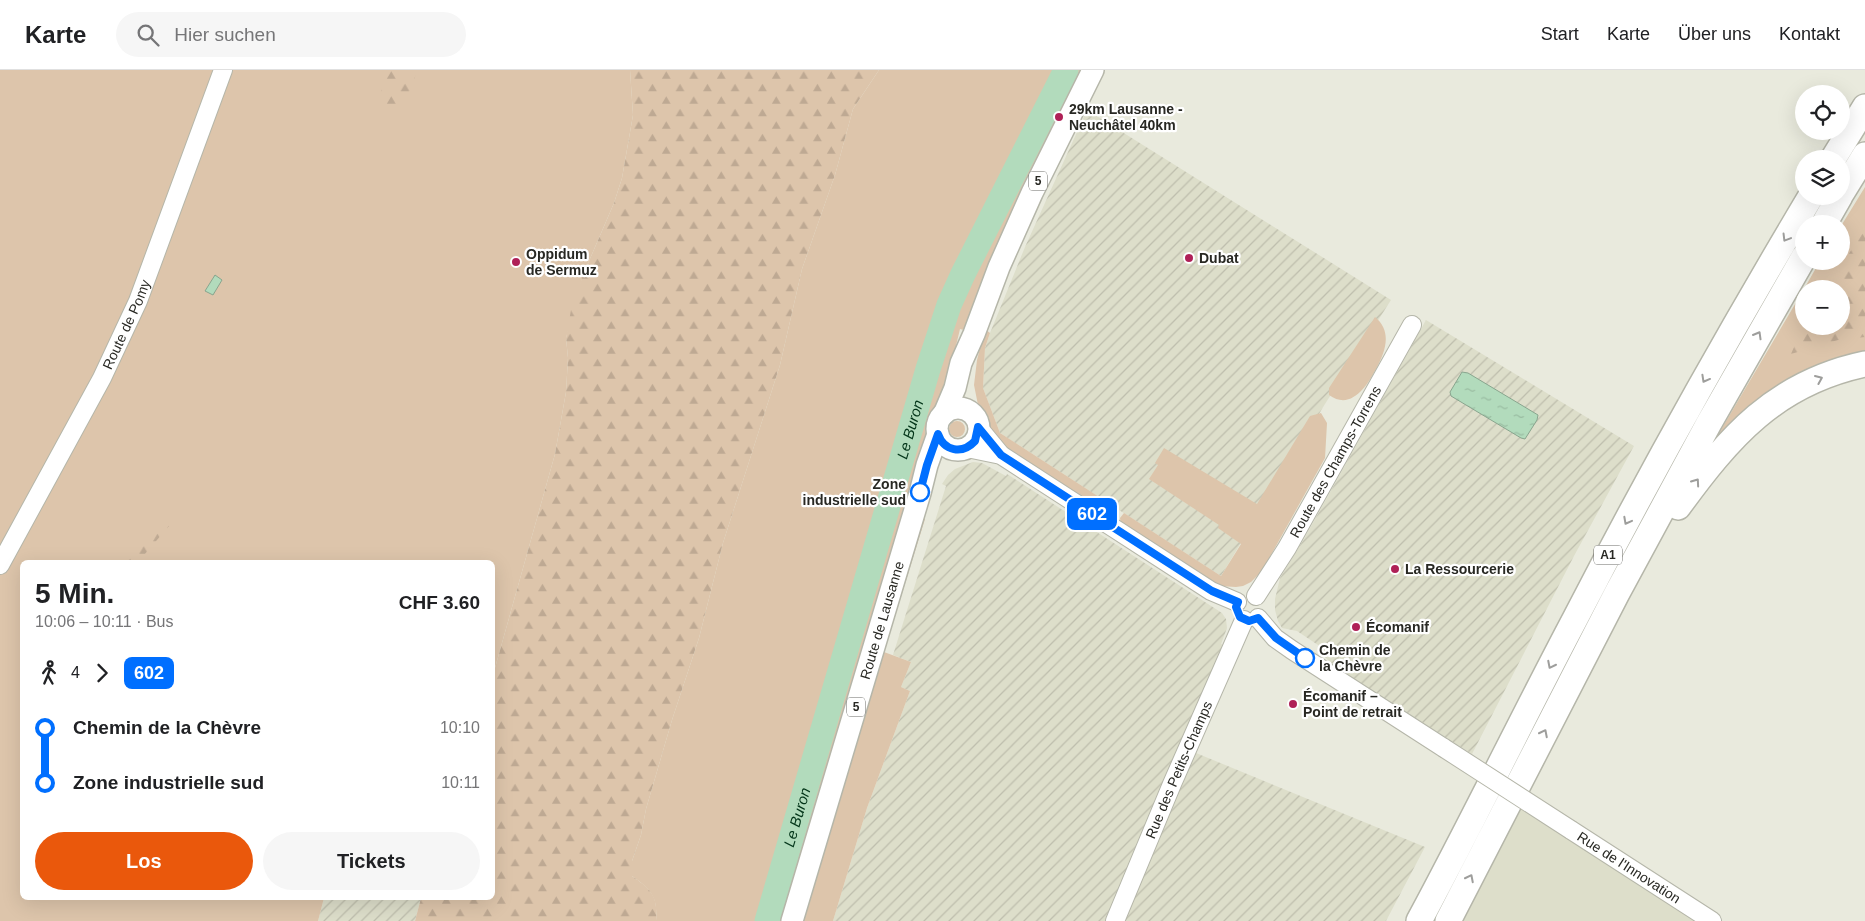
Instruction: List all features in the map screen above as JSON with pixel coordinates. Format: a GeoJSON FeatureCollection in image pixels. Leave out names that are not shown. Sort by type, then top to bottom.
{"type":"FeatureCollection","features":[{"type":"Feature","properties":{"kind":"highway"},"geometry":{"type":"LineString","coordinates":[[1839,150],[1865,107]]}},
{"type":"Feature","properties":{"kind":"highway"},"geometry":{"type":"LineString","coordinates":[[1850,180],[1865,155]]}},
{"type":"Feature","properties":{"kind":"highway","name":"A1"},"geometry":{"type":"LineString","coordinates":[[1420,921],[1570,627],[1657,465],[1722,348],[1806,205]]}},
{"type":"Feature","properties":{"kind":"highway","name":"A1"},"geometry":{"type":"LineString","coordinates":[[1448,921],[1617,593],[1704,431],[1797,270]]}},
{"type":"Feature","properties":{"kind":"highway"},"geometry":{"type":"LineString","coordinates":[[1617,593],[1700,476],[1745,426],[1795,390],[1824,376],[1865,364]]}},
{"type":"Feature","properties":{"kind":"main road","name":"Route de Lausanne"},"geometry":{"type":"LineString","coordinates":[[792,921],[927,465],[955,388],[961,363],[1010,242],[1093,70]]}},
{"type":"Feature","properties":{"kind":"main road","name":"Route de Lausanne"},"geometry":{"type":"LineString","coordinates":[[974,334],[969,390],[976,422]]}},
{"type":"Feature","properties":{"kind":"main road"},"geometry":{"type":"LineString","coordinates":[[952,410],[968,411],[976,422],[977,437],[962,449],[952,449],[942,443],[941,424],[952,410]]}},
{"type":"Feature","properties":{"kind":"main road","name":"Route de Lausanne"},"geometry":{"type":"LineString","coordinates":[[920,492],[934,470],[962,449]]}},
{"type":"Feature","properties":{"kind":"street","name":"Route de Pomy"},"geometry":{"type":"LineString","coordinates":[[0,565],[102,378],[138,301],[224,70]]}},
{"type":"Feature","properties":{"kind":"street","name":"Route des Champs-Torrens"},"geometry":{"type":"LineString","coordinates":[[1256,596],[1287,548],[1412,325]]}},
{"type":"Feature","properties":{"kind":"street"},"geometry":{"type":"LineString","coordinates":[[976,422],[1001,455],[1212,591],[1238,602]]}},
{"type":"Feature","properties":{"kind":"street"},"geometry":{"type":"LineString","coordinates":[[962,449],[1001,455]]}},
{"type":"Feature","properties":{"kind":"street"},"geometry":{"type":"LineString","coordinates":[[1246,595],[1256,596],[1260,599],[1263,609],[1251,619],[1237,612],[1238,602],[1246,595]]}},
{"type":"Feature","properties":{"kind":"street","name":"Rue de l'Innovation"},"geometry":{"type":"LineString","coordinates":[[1251,619],[1286,646],[1712,921]]}},
{"type":"Feature","properties":{"kind":"street","name":"Rue des Petits-Champs"},"geometry":{"type":"LineString","coordinates":[[1115,921],[1179,768],[1251,619]]}},
{"type":"Feature","properties":{"kind":"shaded area"},"geometry":{"type":"Polygon","coordinates":[[[1087,110],[1391,300],[1325,404],[1221,576],[1000,433],[983,388],[985,348],[990,333],[1025,247],[1087,110]]]}},
{"type":"Feature","properties":{"kind":"shaded area"},"geometry":{"type":"Polygon","coordinates":[[[1426,320],[1634,446],[1574,556],[1472,754],[1335,667],[1319,651],[1321,647],[1297,631],[1282,628],[1275,610],[1275,599],[1280,578],[1304,539],[1426,320]]]}},
{"type":"Feature","properties":{"kind":"shaded area"},"geometry":{"type":"Polygon","coordinates":[[[973,462],[982,463],[1006,476],[1007,474],[1222,613],[1226,619],[1227,628],[1221,644],[1238,652],[1196,753],[1425,847],[1386,921],[833,921],[867,808],[910,691],[901,687],[911,662],[893,655],[946,486],[942,484],[955,469],[973,462]]]}},
{"type":"Feature","properties":{"kind":"shaded area"},"geometry":{"type":"Polygon","coordinates":[[[1513,793],[1712,921],[1448,921],[1513,793]]]}},
{"type":"Feature","properties":{"kind":"shaded area"},"geometry":{"type":"Polygon","coordinates":[[[323,900],[420,900],[415,921],[318,921],[323,900]]]}},
{"type":"Feature","properties":{"kind":"green space"},"geometry":{"type":"Polygon","coordinates":[[[0,70],[630,70],[633,115],[622,178],[614,203],[583,275],[566,338],[568,358],[566,392],[555,454],[495,668],[495,560],[20,560],[20,900],[323,900],[318,921],[0,921],[0,70]]]}},
{"type":"Feature","properties":{"kind":"green space"},"geometry":{"type":"Polygon","coordinates":[[[390,70],[417,70],[408,94],[400,102],[386,110],[381,89],[383,76],[390,70]]]}},
{"type":"Feature","properties":{"kind":"green space"},"geometry":{"type":"Polygon","coordinates":[[[630,70],[879,70],[853,109],[835,175],[802,269],[780,365],[723,543],[699,638],[672,720],[646,809],[641,835],[632,861],[632,876],[649,890],[655,899],[656,921],[415,921],[420,900],[495,900],[495,668],[555,454],[566,392],[568,358],[566,338],[571,310],[583,275],[614,203],[622,178],[633,115],[630,70]]]}},
{"type":"Feature","properties":{"kind":"green space"},"geometry":{"type":"Polygon","coordinates":[[[879,70],[1093,70],[1001,236],[964,330],[960,329],[946,387],[938,404],[927,420],[923,452],[915,466],[919,468],[784,921],[656,921],[656,906],[652,894],[632,876],[632,861],[641,835],[646,809],[672,720],[699,638],[723,543],[780,365],[802,269],[835,175],[853,109],[879,70]]]}},
{"type":"Feature","properties":{"kind":"green space"},"geometry":{"type":"Polygon","coordinates":[[[1865,187],[1865,358],[1712,445],[1795,304],[1795,335],[1850,335],[1850,280],[1809,280],[1815,270],[1850,270],[1850,215],[1848,215],[1865,187]]]}},
{"type":"Feature","properties":{"kind":"green space"},"geometry":{"type":"Polygon","coordinates":[[[1865,229],[1865,337],[1838,340],[1791,354],[1799,335],[1850,335],[1850,280],[1832,280],[1838,270],[1850,270],[1850,252],[1865,229]]]}},
{"type":"Feature","properties":{"kind":"green space"},"geometry":{"type":"Polygon","coordinates":[[[1375,317],[1384,329],[1386,342],[1382,356],[1372,376],[1363,389],[1351,398],[1344,400],[1329,395],[1329,388],[1375,317]]]}},
{"type":"Feature","properties":{"kind":"green space"},"geometry":{"type":"Polygon","coordinates":[[[985,329],[990,333],[985,348],[983,388],[1000,433],[1110,504],[1107,510],[1101,512],[1011,454],[986,425],[978,405],[974,385],[977,360],[985,329]]]}},
{"type":"Feature","properties":{"kind":"green space"},"geometry":{"type":"Polygon","coordinates":[[[1321,413],[1327,423],[1325,458],[1262,571],[1251,582],[1236,587],[1219,586],[1121,525],[1120,518],[1124,513],[1221,576],[1241,544],[1218,528],[1219,525],[1149,479],[1158,465],[1155,463],[1164,448],[1257,504],[1310,416],[1321,413]]]}},
{"type":"Feature","properties":{"kind":"green space"},"geometry":{"type":"Polygon","coordinates":[[[954,421],[960,421],[965,426],[963,435],[954,437],[949,432],[949,426],[954,421]]]}},
{"type":"Feature","properties":{"kind":"green space"},"geometry":{"type":"Polygon","coordinates":[[[922,518],[925,519],[884,652],[911,662],[901,687],[910,691],[867,808],[833,921],[800,921],[922,518]]]}},
{"type":"Feature","properties":{"kind":"green space"},"geometry":{"type":"Polygon","coordinates":[[[157,520],[169,526],[140,560],[122,560],[157,520]]]}},
{"type":"Feature","properties":{"kind":"water"},"geometry":{"type":"Polygon","coordinates":[[[215,275],[222,280],[213,295],[205,291],[215,275]]]}},
{"type":"Feature","properties":{"kind":"water"},"geometry":{"type":"Polygon","coordinates":[[[1462,372],[1468,373],[1538,415],[1537,420],[1525,439],[1451,396],[1450,392],[1462,372]]]}},
{"type":"Feature","properties":{"kind":"waterway","name":"Le Buron"},"geometry":{"type":"LineString","coordinates":[[767,921],[928,369],[949,305],[1066,70]]}},
{"type":"Feature","properties":{"kind":"bus line","name":"602"},"geometry":{"type":"LineString","coordinates":[[920,492],[938,434],[942,443],[947,447],[962,450],[972,445],[975,441],[978,427],[1001,455],[1212,591],[1238,602],[1236,607],[1240,617],[1249,621],[1258,618],[1276,638],[1305,658]]}},
{"type":"Feature","properties":{"kind":"place","name":"29km Lausanne - Neuchâtel 40km"},"geometry":{"type":"Point","coordinates":[1059,117]}},
{"type":"Feature","properties":{"kind":"place","name":"Dubat"},"geometry":{"type":"Point","coordinates":[1189,258]}},
{"type":"Feature","properties":{"kind":"place","name":"Oppidum de Sermuz"},"geometry":{"type":"Point","coordinates":[516,262]}},
{"type":"Feature","properties":{"kind":"place","name":"Zone industrielle sud"},"geometry":{"type":"Point","coordinates":[920,492]}},
{"type":"Feature","properties":{"kind":"place","name":"La Ressourcerie"},"geometry":{"type":"Point","coordinates":[1395,569]}},
{"type":"Feature","properties":{"kind":"place","name":"Écomanif"},"geometry":{"type":"Point","coordinates":[1356,627]}},
{"type":"Feature","properties":{"kind":"place","name":"Chemin de la Chèvre"},"geometry":{"type":"Point","coordinates":[1305,658]}},
{"type":"Feature","properties":{"kind":"place","name":"Écomanif – Point de retrait"},"geometry":{"type":"Point","coordinates":[1293,704]}}]}
